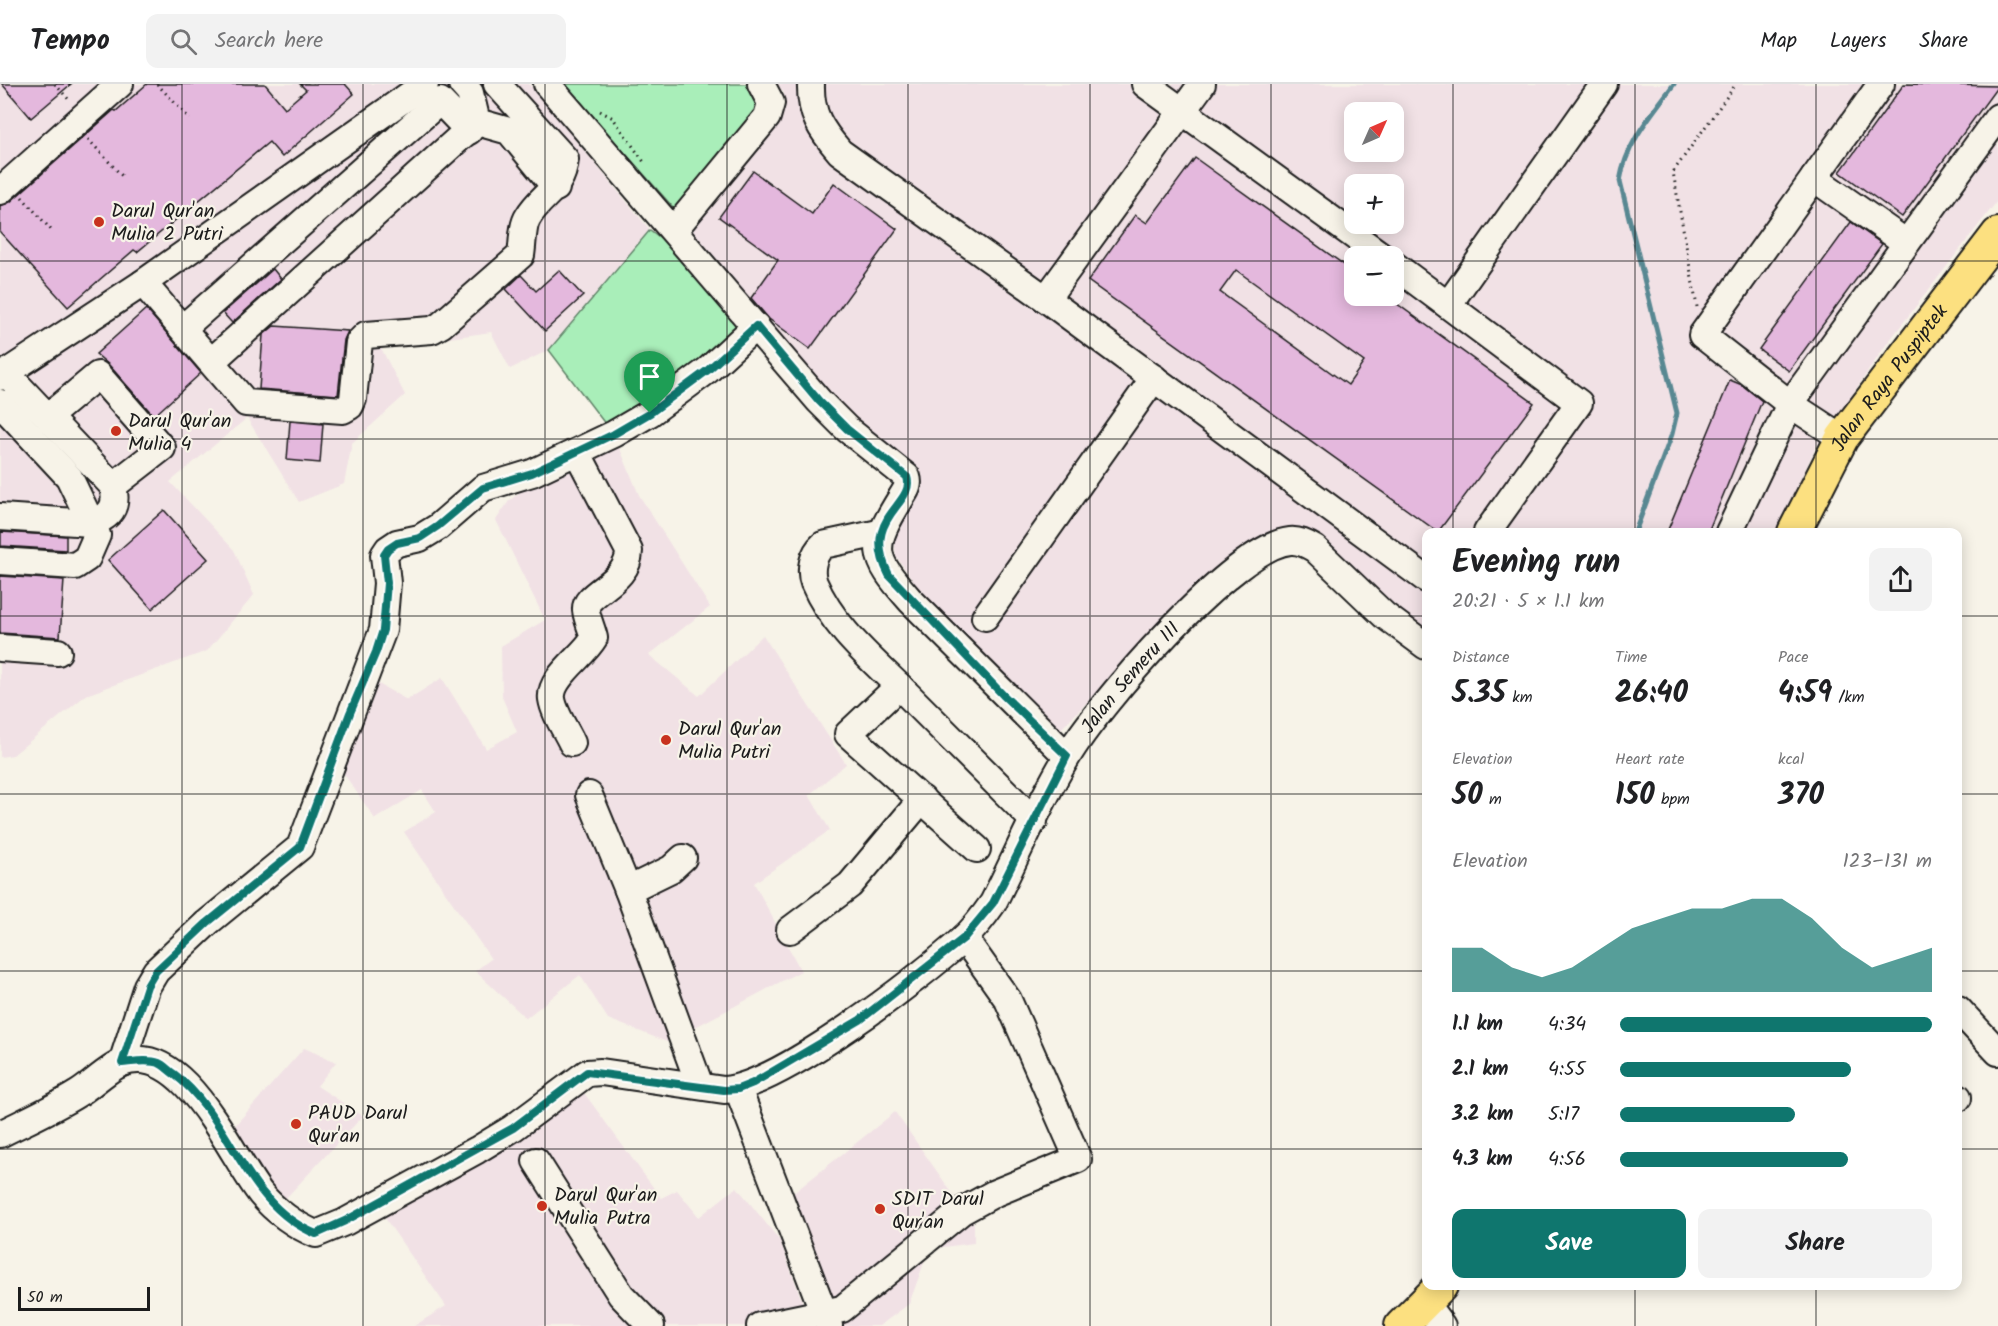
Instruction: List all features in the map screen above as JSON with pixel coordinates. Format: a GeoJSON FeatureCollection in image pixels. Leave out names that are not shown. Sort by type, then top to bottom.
{"type":"FeatureCollection","features":[{"type":"Feature","properties":{"kind":"main road","name":"Jalan Raya Puspiptek"},"geometry":{"type":"LineString","coordinates":[[1796,528],[1842,438],[1998,234]]}},
{"type":"Feature","properties":{"kind":"main road"},"geometry":{"type":"LineString","coordinates":[[1401,1326],[1436,1305]]}},
{"type":"Feature","properties":{"kind":"street"},"geometry":{"type":"LineString","coordinates":[[5,187],[120,84]]}},
{"type":"Feature","properties":{"kind":"street"},"geometry":{"type":"LineString","coordinates":[[0,518],[91,523],[102,519],[112,511],[116,499],[113,486],[49,416],[4,376],[143,283],[425,84]]}},
{"type":"Feature","properties":{"kind":"street"},"geometry":{"type":"LineString","coordinates":[[462,84],[470,93],[473,126]]}},
{"type":"Feature","properties":{"kind":"street"},"geometry":{"type":"LineString","coordinates":[[143,283],[246,403],[343,410],[350,406],[352,399],[359,342],[366,335],[432,330],[441,325],[521,255],[527,218],[556,188],[496,84]]}},
{"type":"Feature","properties":{"kind":"street"},"geometry":{"type":"LineString","coordinates":[[546,84],[840,422],[907,477],[908,486],[879,533],[879,552],[889,575],[899,588],[1050,742],[1067,756]]}},
{"type":"Feature","properties":{"kind":"street"},"geometry":{"type":"LineString","coordinates":[[674,230],[767,117],[771,103],[761,84]]}},
{"type":"Feature","properties":{"kind":"street"},"geometry":{"type":"LineString","coordinates":[[811,84],[813,112],[824,133],[840,152],[1047,299],[1422,576]]}},
{"type":"Feature","properties":{"kind":"street"},"geometry":{"type":"LineString","coordinates":[[1145,84],[1368,246]]}},
{"type":"Feature","properties":{"kind":"street"},"geometry":{"type":"LineString","coordinates":[[1047,299],[1202,84]]}},
{"type":"Feature","properties":{"kind":"street"},"geometry":{"type":"LineString","coordinates":[[1842,438],[1790,404],[1702,335],[1881,84]]}},
{"type":"Feature","properties":{"kind":"street"},"geometry":{"type":"LineString","coordinates":[[1448,305],[1595,87]]}},
{"type":"Feature","properties":{"kind":"street"},"geometry":{"type":"LineString","coordinates":[[183,328],[440,102],[473,126]]}},
{"type":"Feature","properties":{"kind":"street"},"geometry":{"type":"LineString","coordinates":[[1731,528],[1790,404],[1905,242],[1998,117]]}},
{"type":"Feature","properties":{"kind":"street"},"geometry":{"type":"LineString","coordinates":[[212,361],[473,126],[518,123]]}},
{"type":"Feature","properties":{"kind":"street"},"geometry":{"type":"LineString","coordinates":[[1814,178],[1905,242]]}},
{"type":"Feature","properties":{"kind":"street"},"geometry":{"type":"LineString","coordinates":[[1404,272],[1579,403],[1490,528]]}},
{"type":"Feature","properties":{"kind":"street"},"geometry":{"type":"LineString","coordinates":[[0,1134],[76,1095],[122,1063],[147,986],[156,971],[207,923],[300,847],[383,630],[387,583],[384,555],[388,549],[397,543],[420,538],[483,488],[532,473],[641,419],[684,390],[756,326]]}},
{"type":"Feature","properties":{"kind":"street"},"geometry":{"type":"LineString","coordinates":[[49,416],[98,375],[162,448],[113,486]]}},
{"type":"Feature","properties":{"kind":"street"},"geometry":{"type":"LineString","coordinates":[[985,617],[1154,378]]}},
{"type":"Feature","properties":{"kind":"street"},"geometry":{"type":"LineString","coordinates":[[0,403],[69,477],[97,535],[87,558],[75,566],[0,561]]}},
{"type":"Feature","properties":{"kind":"street"},"geometry":{"type":"LineString","coordinates":[[572,743],[552,699],[554,688],[560,675],[586,652],[594,638],[585,609],[588,601],[622,573],[629,560],[629,551],[577,452]]}},
{"type":"Feature","properties":{"kind":"street"},"geometry":{"type":"LineString","coordinates":[[879,533],[823,545],[813,559],[812,576],[830,611],[858,646],[1034,821]]}},
{"type":"Feature","properties":{"kind":"street","name":"Jalan Semeru III"},"geometry":{"type":"LineString","coordinates":[[122,1063],[159,1063],[184,1082],[199,1098],[262,1195],[298,1227],[316,1234],[345,1221],[477,1150],[513,1128],[587,1072],[738,1089],[769,1075],[860,1020],[964,938],[993,903],[1067,756],[1107,700],[1152,647],[1251,560],[1289,541],[1303,542],[1315,549],[1384,615],[1422,643]]}},
{"type":"Feature","properties":{"kind":"street"},"geometry":{"type":"LineString","coordinates":[[0,648],[58,652]]}},
{"type":"Feature","properties":{"kind":"street"},"geometry":{"type":"LineString","coordinates":[[899,686],[848,734],[978,849]]}},
{"type":"Feature","properties":{"kind":"street"},"geometry":{"type":"LineString","coordinates":[[589,795],[628,890],[700,1086]]}},
{"type":"Feature","properties":{"kind":"street"},"geometry":{"type":"LineString","coordinates":[[790,930],[850,885],[922,799]]}},
{"type":"Feature","properties":{"kind":"street"},"geometry":{"type":"LineString","coordinates":[[628,890],[671,869],[683,858]]}},
{"type":"Feature","properties":{"kind":"street"},"geometry":{"type":"LineString","coordinates":[[760,1326],[826,1320],[962,1211],[995,1193],[1078,1159],[1008,1000],[964,938]]}},
{"type":"Feature","properties":{"kind":"street"},"geometry":{"type":"LineString","coordinates":[[1962,1013],[1998,1052]]}},
{"type":"Feature","properties":{"kind":"street"},"geometry":{"type":"LineString","coordinates":[[738,1089],[826,1320]]}},
{"type":"Feature","properties":{"kind":"street"},"geometry":{"type":"LineString","coordinates":[[536,1161],[621,1295],[651,1326]]}},
{"type":"Feature","properties":{"kind":"path"},"geometry":{"type":"LineString","coordinates":[[157,84],[190,119]]}},
{"type":"Feature","properties":{"kind":"path"},"geometry":{"type":"LineString","coordinates":[[1702,335],[1673,172],[1736,84]]}},
{"type":"Feature","properties":{"kind":"path"},"geometry":{"type":"LineString","coordinates":[[74,125],[122,176]]}},
{"type":"Feature","properties":{"kind":"path"},"geometry":{"type":"LineString","coordinates":[[5,187],[52,231]]}},
{"type":"Feature","properties":{"kind":"shaded area","name":"Darul Qur'an Mulia 4"},"geometry":{"type":"Polygon","coordinates":[[[0,84],[529,84],[650,230],[549,350],[510,369],[491,332],[381,348],[405,395],[352,443],[344,484],[299,502],[247,418],[170,482],[234,550],[254,595],[207,651],[86,695],[13,755],[0,757],[0,84]]]}},
{"type":"Feature","properties":{"kind":"shaded area"},"geometry":{"type":"Polygon","coordinates":[[[777,84],[1998,84],[1998,200],[1886,345],[1815,449],[1777,528],[1422,528],[1422,628],[1272,534],[1219,567],[1057,733],[936,614],[896,556],[893,526],[921,473],[844,423],[689,239],[696,217],[781,114],[784,93],[777,84]]]}},
{"type":"Feature","properties":{"kind":"shaded area","name":"Darul Qur'an Mulia Putri"},"geometry":{"type":"Polygon","coordinates":[[[616,439],[639,495],[710,607],[649,655],[699,696],[763,635],[846,764],[809,795],[830,830],[754,883],[801,971],[667,1042],[608,1019],[580,975],[526,1018],[475,971],[491,959],[404,832],[436,812],[422,790],[375,819],[340,768],[373,681],[407,700],[442,678],[486,749],[517,732],[502,697],[501,646],[545,620],[496,520],[509,501],[536,479],[616,439]]]}},
{"type":"Feature","properties":{"kind":"shaded area","name":"PAUD Darul Qur'an"},"geometry":{"type":"Polygon","coordinates":[[[304,1048],[336,1062],[317,1086],[363,1116],[283,1201],[257,1175],[230,1131],[304,1048]]]}},
{"type":"Feature","properties":{"kind":"shaded area","name":"Darul Qur'an Mulia Putra"},"geometry":{"type":"Polygon","coordinates":[[[579,1086],[661,1198],[677,1190],[699,1217],[737,1187],[780,1241],[809,1320],[795,1326],[414,1326],[446,1306],[382,1214],[579,1086]]]}},
{"type":"Feature","properties":{"kind":"shaded area","name":"SDIT Darul Qur'an"},"geometry":{"type":"Polygon","coordinates":[[[895,1112],[974,1224],[974,1243],[929,1249],[909,1304],[879,1326],[837,1326],[791,1195],[895,1112]]]}},
{"type":"Feature","properties":{"kind":"green space"},"geometry":{"type":"Polygon","coordinates":[[[564,84],[752,84],[763,107],[679,214],[564,84]]]}},
{"type":"Feature","properties":{"kind":"green space"},"geometry":{"type":"Polygon","coordinates":[[[650,230],[679,252],[745,328],[629,414],[606,425],[549,350],[650,230]]]}},
{"type":"Feature","properties":{"kind":"building"},"geometry":{"type":"Polygon","coordinates":[[[2,84],[71,84],[31,118],[2,84]]]}},
{"type":"Feature","properties":{"kind":"building","name":"Darul Qur'an Mulia 2 Putri"},"geometry":{"type":"Polygon","coordinates":[[[147,84],[265,84],[285,108],[306,90],[300,84],[345,84],[354,94],[282,157],[269,142],[137,252],[134,250],[68,307],[0,232],[0,206],[10,202],[114,110],[116,111],[147,84]]]}},
{"type":"Feature","properties":{"kind":"building"},"geometry":{"type":"Polygon","coordinates":[[[1904,84],[1998,86],[1902,217],[1840,172],[1904,84]]]}},
{"type":"Feature","properties":{"kind":"building"},"geometry":{"type":"Polygon","coordinates":[[[1195,158],[1344,265],[1344,306],[1400,306],[1534,403],[1441,528],[1432,528],[1088,281],[1135,215],[1147,223],[1195,158]],[[1236,270],[1220,292],[1348,385],[1364,362],[1236,270]]]}},
{"type":"Feature","properties":{"kind":"building"},"geometry":{"type":"Polygon","coordinates":[[[753,171],[812,214],[834,183],[897,229],[810,349],[769,319],[751,298],[778,260],[719,217],[753,171]]]}},
{"type":"Feature","properties":{"kind":"building"},"geometry":{"type":"Polygon","coordinates":[[[1851,222],[1882,244],[1789,371],[1759,349],[1851,222]]]}},
{"type":"Feature","properties":{"kind":"building"},"geometry":{"type":"Polygon","coordinates":[[[273,269],[281,279],[232,323],[223,313],[273,269]]]}},
{"type":"Feature","properties":{"kind":"building"},"geometry":{"type":"Polygon","coordinates":[[[559,270],[583,296],[545,331],[506,289],[521,275],[536,291],[559,270]]]}},
{"type":"Feature","properties":{"kind":"building"},"geometry":{"type":"Polygon","coordinates":[[[146,309],[201,373],[154,416],[109,365],[96,354],[146,309]]]}},
{"type":"Feature","properties":{"kind":"building"},"geometry":{"type":"Polygon","coordinates":[[[274,326],[348,331],[344,340],[338,395],[259,389],[263,335],[274,326]]]}},
{"type":"Feature","properties":{"kind":"building"},"geometry":{"type":"Polygon","coordinates":[[[1730,380],[1742,385],[1762,401],[1710,528],[1669,528],[1730,380]]]}},
{"type":"Feature","properties":{"kind":"building"},"geometry":{"type":"Polygon","coordinates":[[[290,421],[323,424],[320,463],[287,460],[290,421]]]}},
{"type":"Feature","properties":{"kind":"building"},"geometry":{"type":"Polygon","coordinates":[[[164,510],[208,559],[152,609],[108,560],[164,510]]]}},
{"type":"Feature","properties":{"kind":"building"},"geometry":{"type":"Polygon","coordinates":[[[1,532],[66,536],[66,550],[1,546],[1,532]]]}},
{"type":"Feature","properties":{"kind":"building"},"geometry":{"type":"Polygon","coordinates":[[[0,576],[64,580],[60,637],[0,633],[0,576]]]}},
{"type":"Feature","properties":{"kind":"waterway"},"geometry":{"type":"LineString","coordinates":[[1637,528],[1672,434],[1677,413],[1620,181],[1623,167],[1634,142],[1648,118],[1674,84]]}},
{"type":"Feature","properties":{"kind":"place","name":"Darul Qur'an Mulia 2 Putri"},"geometry":{"type":"Point","coordinates":[99,222]}},
{"type":"Feature","properties":{"kind":"place","name":"Darul Qur'an Mulia 4"},"geometry":{"type":"Point","coordinates":[116,431]}},
{"type":"Feature","properties":{"kind":"place","name":"Darul Qur'an Mulia Putri"},"geometry":{"type":"Point","coordinates":[666,740]}},
{"type":"Feature","properties":{"kind":"place","name":"PAUD Darul Qur'an"},"geometry":{"type":"Point","coordinates":[296,1124]}},
{"type":"Feature","properties":{"kind":"place","name":"Darul Qur'an Mulia Putra"},"geometry":{"type":"Point","coordinates":[542,1206]}},
{"type":"Feature","properties":{"kind":"place","name":"SDIT Darul Qur'an"},"geometry":{"type":"Point","coordinates":[880,1209]}},
{"type":"Feature","properties":{"kind":"route"},"geometry":{"type":"LineString","coordinates":[[756,326],[819,401],[847,429],[907,477],[908,486],[879,533],[879,552],[889,575],[910,600],[1003,695],[1067,756],[993,903],[979,922],[938,960],[860,1020],[804,1055],[738,1089],[724,1090],[601,1072],[587,1072],[513,1128],[477,1150],[345,1221],[316,1234],[298,1227],[262,1195],[199,1098],[184,1082],[159,1063],[142,1061],[122,1063],[147,986],[164,962],[207,923],[256,882],[286,861],[300,847],[310,827],[316,802],[357,695],[369,672],[383,630],[387,583],[384,555],[390,546],[420,538],[483,488],[532,473],[614,434],[650,413],[684,390],[734,348],[756,326]]}}]}
